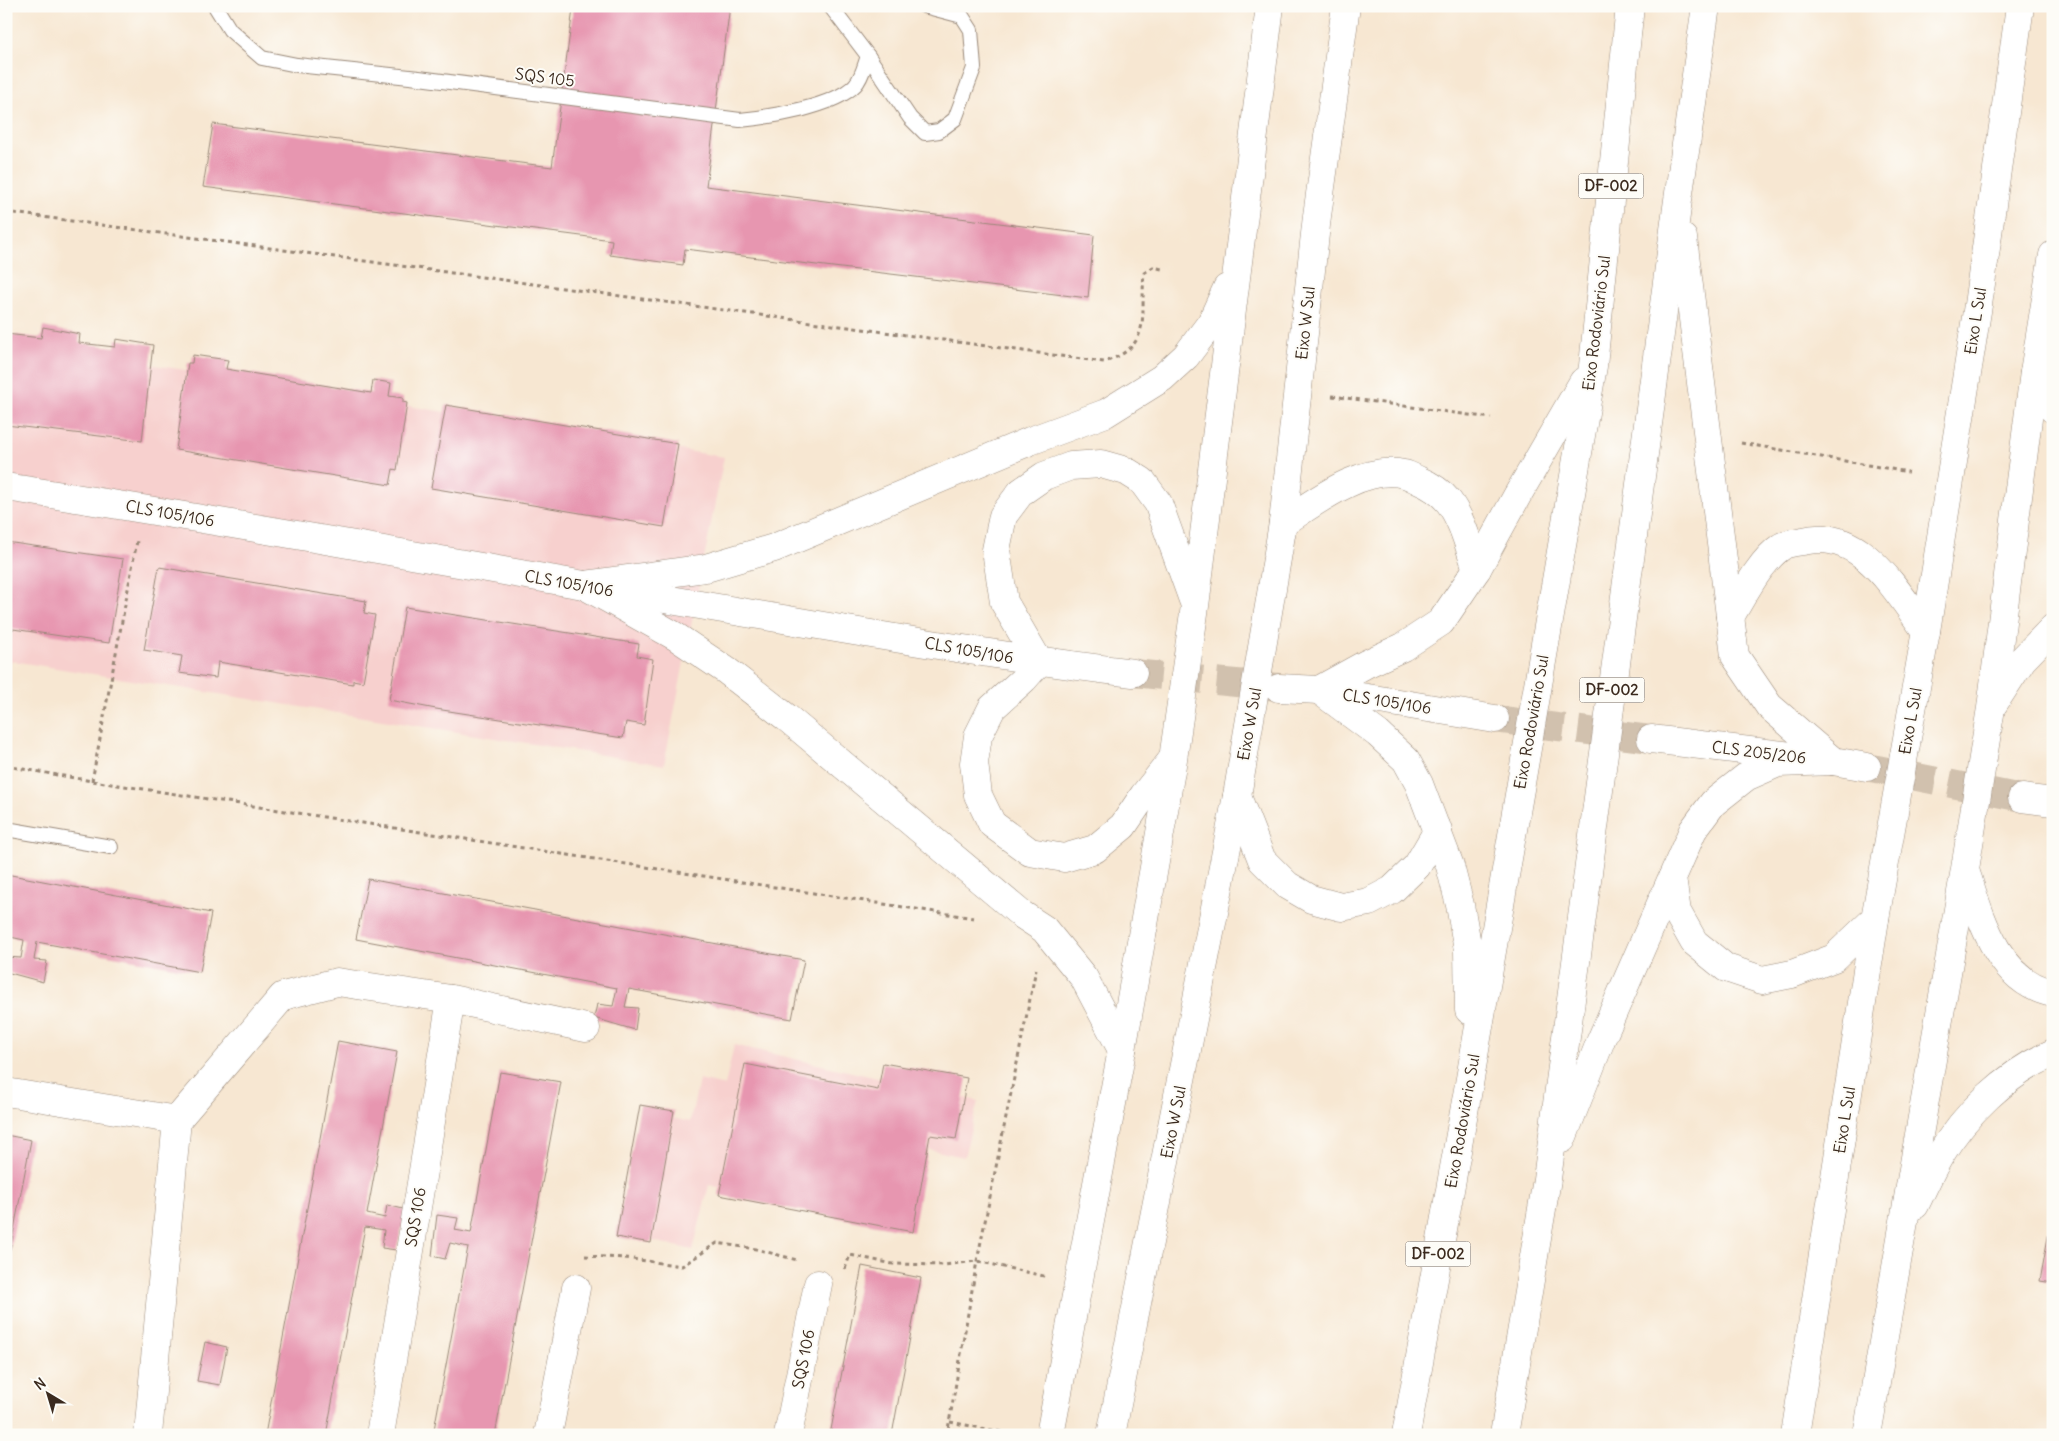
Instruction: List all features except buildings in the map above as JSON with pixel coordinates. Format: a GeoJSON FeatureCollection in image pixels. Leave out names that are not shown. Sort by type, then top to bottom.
{"type":"FeatureCollection","features":[{"type":"Feature","properties":{"kind":"main road"},"geometry":{"type":"LineString","coordinates":[[1050,1435],[1122,1050],[1173,759],[1195,606],[1270,6]]}},
{"type":"Feature","properties":{"kind":"main road","name":"Eixo W Sul"},"geometry":{"type":"LineString","coordinates":[[1111,1435],[1237,796],[1283,523],[1317,216],[1346,6]]}},
{"type":"Feature","properties":{"kind":"main road","name":"Eixo Rodoviário Sul"},"geometry":{"type":"LineString","coordinates":[[1406,1435],[1471,1073],[1593,366],[1630,6]]}},
{"type":"Feature","properties":{"kind":"main road","name":"DF-002"},"geometry":{"type":"LineString","coordinates":[[1504,1435],[1546,1179],[1678,200],[1706,6]]}},
{"type":"Feature","properties":{"kind":"main road","name":"Eixo L Sul"},"geometry":{"type":"LineString","coordinates":[[1795,1435],[1875,919],[1926,631],[1978,305],[2020,6]]}},
{"type":"Feature","properties":{"kind":"main road"},"geometry":{"type":"LineString","coordinates":[[1678,200],[1735,656],[1768,706],[1833,761]]}},
{"type":"Feature","properties":{"kind":"main road"},"geometry":{"type":"LineString","coordinates":[[1867,1435],[1991,708],[2034,372],[2053,255]]}},
{"type":"Feature","properties":{"kind":"main road"},"geometry":{"type":"LineString","coordinates":[[584,586],[706,568],[774,548],[1030,442],[1106,413],[1162,378],[1186,356],[1211,322],[1238,264]]}},
{"type":"Feature","properties":{"kind":"main road"},"geometry":{"type":"LineString","coordinates":[[1471,1073],[1468,950],[1460,905],[1438,830],[1419,784],[1406,760],[1378,734],[1319,690],[1366,664],[1403,647],[1441,622],[1477,569],[1593,366]]}},
{"type":"Feature","properties":{"kind":"main road"},"geometry":{"type":"LineString","coordinates":[[2034,372],[2053,409]]}},
{"type":"Feature","properties":{"kind":"main road"},"geometry":{"type":"LineString","coordinates":[[1173,759],[1144,795],[1123,826],[1095,849],[1064,858],[1030,852],[992,824],[978,795],[974,763],[978,736],[992,708],[1024,679],[1039,662],[1004,602],[996,550],[1002,516],[1021,492],[1044,476],[1072,466],[1101,464],[1126,471],[1142,482],[1158,503],[1195,606]]}},
{"type":"Feature","properties":{"kind":"main road"},"geometry":{"type":"LineString","coordinates":[[1283,523],[1356,479],[1381,473],[1404,474],[1431,486],[1449,503],[1462,527],[1477,569]]}},
{"type":"Feature","properties":{"kind":"main road","name":"CLS 105/106"},"geometry":{"type":"LineString","coordinates":[[6,487],[143,508],[584,586],[1039,662],[1133,673]]}},
{"type":"Feature","properties":{"kind":"main road"},"geometry":{"type":"LineString","coordinates":[[1730,617],[1757,572],[1782,546],[1817,537],[1847,544],[1879,568],[1926,631]]}},
{"type":"Feature","properties":{"kind":"main road"},"geometry":{"type":"LineString","coordinates":[[584,586],[675,636],[727,671],[1021,914],[1044,929],[1084,978],[1122,1050]]}},
{"type":"Feature","properties":{"kind":"main road"},"geometry":{"type":"LineString","coordinates":[[1991,708],[2022,660],[2053,628]]}},
{"type":"Feature","properties":{"kind":"main road","name":"CLS 105/106"},"geometry":{"type":"LineString","coordinates":[[1279,688],[1319,690],[1495,719]]}},
{"type":"Feature","properties":{"kind":"main road","name":"CLS 205/206"},"geometry":{"type":"LineString","coordinates":[[1651,739],[1833,761],[1867,767]]}},
{"type":"Feature","properties":{"kind":"main road"},"geometry":{"type":"LineString","coordinates":[[1546,1179],[1601,1040],[1693,830],[1713,803],[1746,777],[1778,763],[1833,761]]}},
{"type":"Feature","properties":{"kind":"main road"},"geometry":{"type":"LineString","coordinates":[[1237,796],[1262,860],[1287,885],[1311,899],[1341,907],[1369,902],[1392,890],[1417,866],[1438,830]]}},
{"type":"Feature","properties":{"kind":"main road"},"geometry":{"type":"LineString","coordinates":[[2022,798],[2053,802]]}},
{"type":"Feature","properties":{"kind":"main road"},"geometry":{"type":"LineString","coordinates":[[1965,869],[1985,928],[2002,958],[2021,980],[2053,993]]}},
{"type":"Feature","properties":{"kind":"main road"},"geometry":{"type":"LineString","coordinates":[[1672,878],[1677,912],[1694,942],[1726,968],[1762,980],[1792,974],[1834,958],[1875,919]]}},
{"type":"Feature","properties":{"kind":"main road"},"geometry":{"type":"LineString","coordinates":[[148,1435],[177,1120],[283,996],[337,982],[451,999],[586,1028]]}},
{"type":"Feature","properties":{"kind":"main road","name":"SQS 106"},"geometry":{"type":"LineString","coordinates":[[380,1435],[451,999]]}},
{"type":"Feature","properties":{"kind":"main road"},"geometry":{"type":"LineString","coordinates":[[1902,1231],[1939,1157],[1967,1119],[2000,1086],[2032,1062],[2053,1053]]}},
{"type":"Feature","properties":{"kind":"main road"},"geometry":{"type":"LineString","coordinates":[[6,1092],[177,1120]]}},
{"type":"Feature","properties":{"kind":"main road","name":"SQS 106"},"geometry":{"type":"LineString","coordinates":[[788,1435],[818,1284]]}},
{"type":"Feature","properties":{"kind":"main road"},"geometry":{"type":"LineString","coordinates":[[548,1435],[576,1288]]}},
{"type":"Feature","properties":{"kind":"lane","name":"SQS 105"},"geometry":{"type":"LineString","coordinates":[[215,6],[230,30],[262,58],[740,120],[769,118],[833,100],[856,84],[868,56]]}},
{"type":"Feature","properties":{"kind":"lane"},"geometry":{"type":"LineString","coordinates":[[830,6],[868,56],[910,118],[925,133],[939,132],[955,120],[974,68],[972,30],[962,16],[924,6]]}},
{"type":"Feature","properties":{"kind":"lane"},"geometry":{"type":"LineString","coordinates":[[6,829],[111,847]]}},
{"type":"Feature","properties":{"kind":"path"},"geometry":{"type":"LineString","coordinates":[[6,212],[1104,362],[1120,357],[1140,337],[1144,272],[1153,267],[1162,269]]}},
{"type":"Feature","properties":{"kind":"path"},"geometry":{"type":"LineString","coordinates":[[1332,396],[1491,418]]}},
{"type":"Feature","properties":{"kind":"path"},"geometry":{"type":"LineString","coordinates":[[1738,442],[1908,472]]}},
{"type":"Feature","properties":{"kind":"path"},"geometry":{"type":"LineString","coordinates":[[92,781],[143,508]]}},
{"type":"Feature","properties":{"kind":"path"},"geometry":{"type":"LineString","coordinates":[[6,766],[975,918]]}},
{"type":"Feature","properties":{"kind":"path"},"geometry":{"type":"LineString","coordinates":[[947,1435],[977,1260],[1044,929]]}},
{"type":"Feature","properties":{"kind":"path"},"geometry":{"type":"LineString","coordinates":[[950,1422],[1019,1435]]}},
{"type":"Feature","properties":{"kind":"shaded area"},"geometry":{"type":"Polygon","coordinates":[[[6,341],[724,457],[664,765],[6,660],[6,341]]]}},
{"type":"Feature","properties":{"kind":"shaded area"},"geometry":{"type":"Polygon","coordinates":[[[734,1045],[978,1101],[964,1157],[922,1148],[903,1229],[709,1185],[693,1250],[635,1237],[664,1116],[690,1122],[699,1080],[725,1086],[734,1045]]]}},
{"type":"Feature","properties":{"kind":"tunnel"},"geometry":{"type":"LineString","coordinates":[[1133,673],[1278,687]]}},
{"type":"Feature","properties":{"kind":"tunnel"},"geometry":{"type":"LineString","coordinates":[[1495,719],[1651,739]]}},
{"type":"Feature","properties":{"kind":"tunnel"},"geometry":{"type":"LineString","coordinates":[[1867,767],[2022,798]]}}]}
